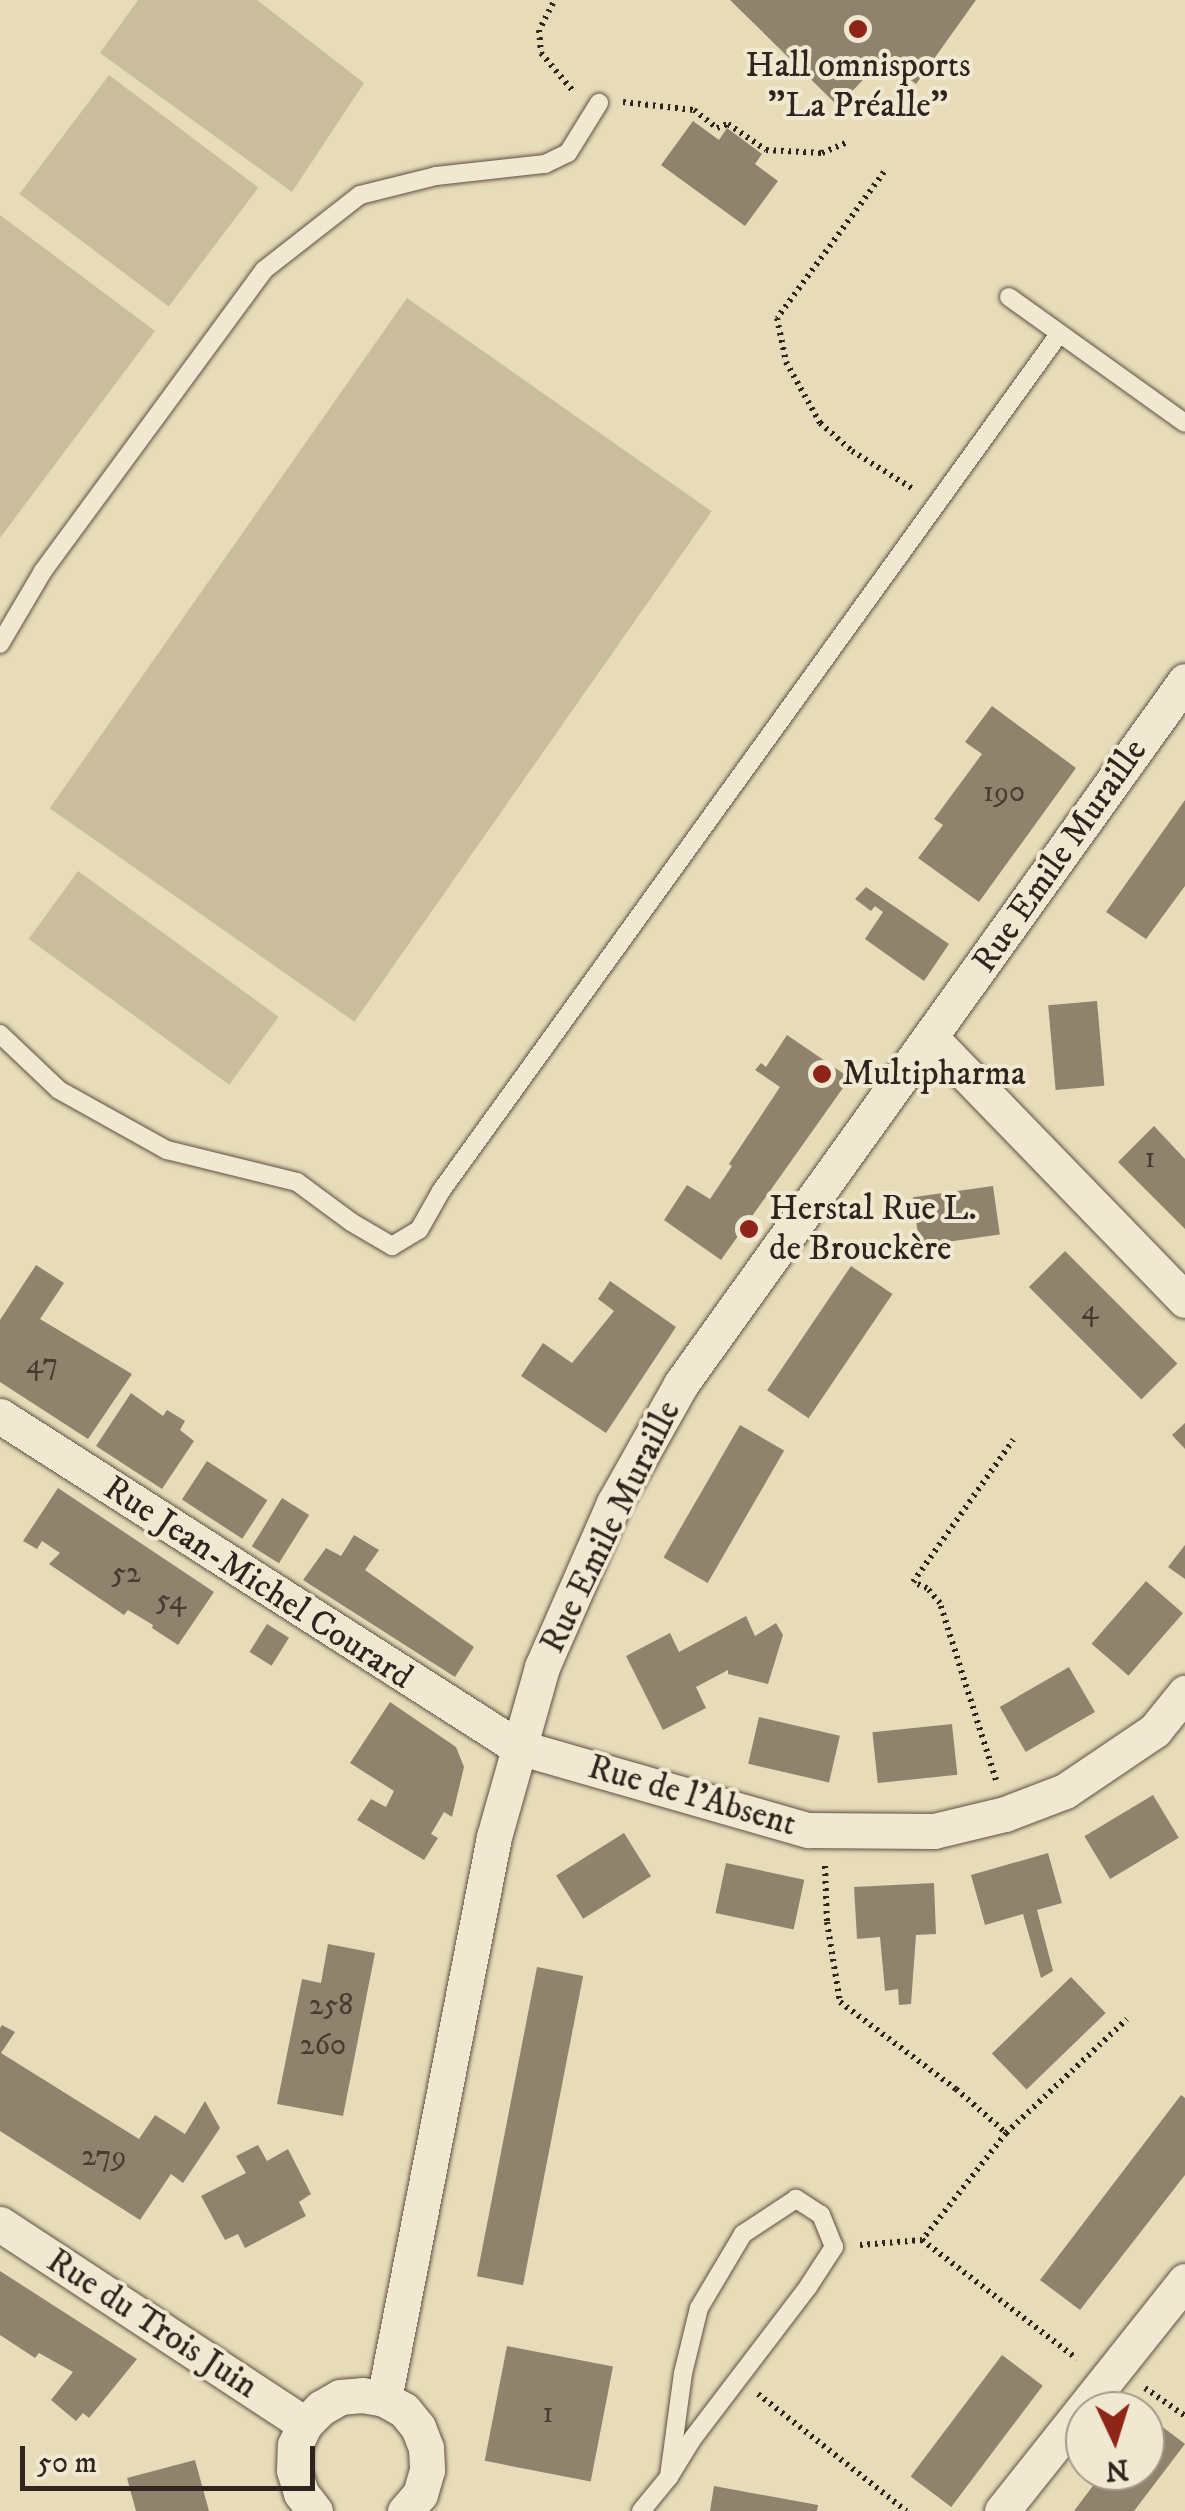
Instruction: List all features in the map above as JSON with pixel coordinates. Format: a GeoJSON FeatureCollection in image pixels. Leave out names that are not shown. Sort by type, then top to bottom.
{"type":"FeatureCollection","features":[{"type":"Feature","properties":{"kind":"street","name":"Rue Emile Muraille"},"geometry":{"type":"LineString","coordinates":[[384,2399],[494,1837],[542,1667],[614,1503],[681,1384],[1185,680]]}},
{"type":"Feature","properties":{"kind":"street"},"geometry":{"type":"LineString","coordinates":[[932,1038],[1185,1300]]}},
{"type":"Feature","properties":{"kind":"street","name":"Rue Jean-Michel Courard"},"geometry":{"type":"LineString","coordinates":[[0,1416],[518,1747]]}},
{"type":"Feature","properties":{"kind":"street","name":"Rue de l'Absent"},"geometry":{"type":"LineString","coordinates":[[518,1747],[808,1830],[934,1831],[1005,1814],[1065,1790],[1155,1730],[1185,1693]]}},
{"type":"Feature","properties":{"kind":"street","name":"Rue du Trois Juin"},"geometry":{"type":"LineString","coordinates":[[0,2224],[305,2424]]}},
{"type":"Feature","properties":{"kind":"street"},"geometry":{"type":"LineString","coordinates":[[1002,2511],[1185,2281]]}},
{"type":"Feature","properties":{"kind":"street"},"geometry":{"type":"LineString","coordinates":[[316,2511],[301,2493],[294,2470],[295,2445],[305,2424],[340,2398],[362,2394],[384,2399],[404,2410],[418,2427],[426,2448],[424,2506]]}},
{"type":"Feature","properties":{"kind":"lane"},"geometry":{"type":"LineString","coordinates":[[0,644],[43,572],[264,270],[360,195],[436,176],[545,164],[568,153],[600,103]]}},
{"type":"Feature","properties":{"kind":"lane"},"geometry":{"type":"LineString","coordinates":[[1009,298],[1185,423]]}},
{"type":"Feature","properties":{"kind":"lane"},"geometry":{"type":"LineString","coordinates":[[0,1034],[59,1090],[167,1150],[297,1182],[392,1246],[419,1230],[441,1191],[1059,334]]}},
{"type":"Feature","properties":{"kind":"lane"},"geometry":{"type":"LineString","coordinates":[[641,2511],[669,2477],[834,2247],[821,2214],[796,2198],[744,2234],[699,2308],[683,2373],[669,2477]]}},
{"type":"Feature","properties":{"kind":"path"},"geometry":{"type":"LineString","coordinates":[[553,2],[539,30],[541,53],[570,90],[600,103],[658,102],[694,110],[716,128],[728,124],[766,150],[822,153],[848,142]]}},
{"type":"Feature","properties":{"kind":"path"},"geometry":{"type":"LineString","coordinates":[[884,172],[777,318],[786,362],[820,423],[852,451],[935,503]]}},
{"type":"Feature","properties":{"kind":"path"},"geometry":{"type":"LineString","coordinates":[[1005,1814],[940,1603],[927,1588],[914,1582],[1013,1440]]}},
{"type":"Feature","properties":{"kind":"path"},"geometry":{"type":"LineString","coordinates":[[824,1829],[827,1922],[840,2002],[956,2089],[1006,2133]]}},
{"type":"Feature","properties":{"kind":"path"},"geometry":{"type":"LineString","coordinates":[[922,2240],[1006,2133],[1128,2019]]}},
{"type":"Feature","properties":{"kind":"path"},"geometry":{"type":"LineString","coordinates":[[834,2247],[922,2240],[1111,2374],[1185,2416]]}},
{"type":"Feature","properties":{"kind":"path"},"geometry":{"type":"LineString","coordinates":[[738,2378],[906,2511]]}},
{"type":"Feature","properties":{"kind":"shaded area"},"geometry":{"type":"Polygon","coordinates":[[[138,0],[257,0],[364,83],[292,192],[100,53],[138,0]]]}},
{"type":"Feature","properties":{"kind":"shaded area"},"geometry":{"type":"Polygon","coordinates":[[[109,75],[258,188],[169,307],[19,194],[109,75]]]}},
{"type":"Feature","properties":{"kind":"shaded area"},"geometry":{"type":"Polygon","coordinates":[[[0,215],[155,331],[0,538],[0,215]]]}},
{"type":"Feature","properties":{"kind":"shaded area"},"geometry":{"type":"Polygon","coordinates":[[[407,298],[712,511],[354,1022],[50,808],[407,298]]]}},
{"type":"Feature","properties":{"kind":"shaded area"},"geometry":{"type":"Polygon","coordinates":[[[78,871],[279,1017],[229,1085],[29,939],[78,871]]]}},
{"type":"Feature","properties":{"kind":"building","name":"Hall omnisports \"La Préalle\""},"geometry":{"type":"Polygon","coordinates":[[[730,0],[976,0],[916,84],[883,59],[838,106],[730,0]]]}},
{"type":"Feature","properties":{"kind":"building"},"geometry":{"type":"Polygon","coordinates":[[[693,121],[719,140],[727,128],[762,154],[755,164],[778,181],[745,226],[661,165],[693,121]]]}},
{"type":"Feature","properties":{"kind":"building"},"geometry":{"type":"Polygon","coordinates":[[[992,706],[1076,768],[979,902],[918,858],[943,825],[934,819],[982,754],[965,742],[992,706]]]}},
{"type":"Feature","properties":{"kind":"building"},"geometry":{"type":"Polygon","coordinates":[[[1185,800],[1185,886],[1146,939],[1106,912],[1185,800]]]}},
{"type":"Feature","properties":{"kind":"building"},"geometry":{"type":"Polygon","coordinates":[[[866,887],[949,944],[924,981],[865,939],[883,912],[875,906],[871,911],[855,899],[866,887]]]}},
{"type":"Feature","properties":{"kind":"building"},"geometry":{"type":"Polygon","coordinates":[[[1097,1001],[1104,1086],[1056,1090],[1048,1005],[1097,1001]]]}},
{"type":"Feature","properties":{"kind":"building"},"geometry":{"type":"Polygon","coordinates":[[[787,1035],[850,1078],[721,1260],[664,1220],[687,1185],[710,1199],[732,1166],[729,1164],[780,1087],[755,1070],[761,1063],[766,1067],[787,1035]]]}},
{"type":"Feature","properties":{"kind":"building"},"geometry":{"type":"Polygon","coordinates":[[[1154,1126],[1185,1159],[1185,1229],[1118,1162],[1154,1126]]]}},
{"type":"Feature","properties":{"kind":"building"},"geometry":{"type":"Polygon","coordinates":[[[993,1186],[1000,1235],[920,1246],[913,1197],[993,1186]]]}},
{"type":"Feature","properties":{"kind":"building"},"geometry":{"type":"Polygon","coordinates":[[[1065,1251],[1177,1363],[1141,1399],[1029,1287],[1065,1251]]]}},
{"type":"Feature","properties":{"kind":"building"},"geometry":{"type":"Polygon","coordinates":[[[36,1265],[64,1283],[40,1319],[132,1374],[88,1439],[0,1382],[0,1320],[36,1265]]]}},
{"type":"Feature","properties":{"kind":"building"},"geometry":{"type":"Polygon","coordinates":[[[851,1266],[892,1294],[809,1418],[767,1390],[851,1266]]]}},
{"type":"Feature","properties":{"kind":"building"},"geometry":{"type":"Polygon","coordinates":[[[610,1281],[676,1327],[606,1433],[521,1376],[543,1343],[572,1363],[614,1311],[598,1299],[610,1281]]]}},
{"type":"Feature","properties":{"kind":"building"},"geometry":{"type":"Polygon","coordinates":[[[131,1393],[163,1416],[167,1410],[185,1421],[180,1430],[194,1441],[162,1489],[96,1446],[131,1393]]]}},
{"type":"Feature","properties":{"kind":"building"},"geometry":{"type":"Polygon","coordinates":[[[1185,1423],[1185,1449],[1172,1435],[1185,1423]]]}},
{"type":"Feature","properties":{"kind":"building"},"geometry":{"type":"Polygon","coordinates":[[[740,1425],[784,1450],[708,1583],[664,1558],[740,1425]]]}},
{"type":"Feature","properties":{"kind":"building"},"geometry":{"type":"Polygon","coordinates":[[[207,1461],[267,1500],[242,1539],[182,1500],[207,1461]]]}},
{"type":"Feature","properties":{"kind":"building"},"geometry":{"type":"Polygon","coordinates":[[[58,1488],[214,1592],[178,1645],[153,1625],[128,1610],[124,1615],[49,1564],[60,1553],[42,1541],[37,1549],[23,1541],[58,1488]]]}},
{"type":"Feature","properties":{"kind":"building"},"geometry":{"type":"Polygon","coordinates":[[[282,1498],[309,1515],[279,1563],[252,1546],[282,1498]]]}},
{"type":"Feature","properties":{"kind":"building"},"geometry":{"type":"Polygon","coordinates":[[[354,1535],[379,1550],[365,1570],[474,1647],[455,1677],[303,1580],[326,1548],[341,1556],[354,1535]]]}},
{"type":"Feature","properties":{"kind":"building"},"geometry":{"type":"Polygon","coordinates":[[[1185,1545],[1185,1579],[1168,1567],[1185,1545]]]}},
{"type":"Feature","properties":{"kind":"building"},"geometry":{"type":"Polygon","coordinates":[[[1146,1581],[1183,1613],[1129,1676],[1092,1644],[1146,1581]]]}},
{"type":"Feature","properties":{"kind":"building"},"geometry":{"type":"Polygon","coordinates":[[[746,1616],[755,1636],[776,1623],[783,1635],[768,1684],[728,1674],[728,1670],[696,1687],[706,1708],[663,1730],[626,1656],[670,1633],[679,1652],[746,1616]]]}},
{"type":"Feature","properties":{"kind":"building"},"geometry":{"type":"Polygon","coordinates":[[[267,1624],[289,1638],[272,1666],[250,1652],[267,1624]]]}},
{"type":"Feature","properties":{"kind":"building"},"geometry":{"type":"Polygon","coordinates":[[[1069,1667],[1095,1712],[1026,1752],[1000,1707],[1069,1667]]]}},
{"type":"Feature","properties":{"kind":"building"},"geometry":{"type":"Polygon","coordinates":[[[390,1702],[456,1747],[464,1767],[452,1817],[444,1812],[431,1834],[438,1838],[424,1860],[357,1820],[371,1799],[386,1807],[394,1791],[350,1763],[390,1702]]]}},
{"type":"Feature","properties":{"kind":"building"},"geometry":{"type":"Polygon","coordinates":[[[759,1717],[840,1736],[829,1782],[748,1764],[759,1717]]]}},
{"type":"Feature","properties":{"kind":"building"},"geometry":{"type":"Polygon","coordinates":[[[952,1724],[957,1775],[878,1783],[872,1732],[952,1724]]]}},
{"type":"Feature","properties":{"kind":"building"},"geometry":{"type":"Polygon","coordinates":[[[1153,1795],[1179,1838],[1110,1879],[1084,1836],[1153,1795]]]}},
{"type":"Feature","properties":{"kind":"building"},"geometry":{"type":"Polygon","coordinates":[[[624,1833],[651,1876],[583,1919],[556,1875],[624,1833]]]}},
{"type":"Feature","properties":{"kind":"building"},"geometry":{"type":"Polygon","coordinates":[[[1048,1853],[1062,1903],[1037,1910],[1053,1971],[1041,1978],[1023,1914],[985,1925],[971,1875],[1048,1853]]]}},
{"type":"Feature","properties":{"kind":"building"},"geometry":{"type":"Polygon","coordinates":[[[726,1863],[804,1880],[794,1930],[715,1913],[726,1863]]]}},
{"type":"Feature","properties":{"kind":"building"},"geometry":{"type":"Polygon","coordinates":[[[934,1883],[936,1934],[916,1935],[911,2004],[899,2005],[898,1989],[885,1991],[880,1937],[857,1939],[854,1887],[934,1883]]]}},
{"type":"Feature","properties":{"kind":"building"},"geometry":{"type":"Polygon","coordinates":[[[328,1944],[375,1953],[343,2116],[277,2104],[302,1979],[321,1983],[328,1944]]]}},
{"type":"Feature","properties":{"kind":"building"},"geometry":{"type":"Polygon","coordinates":[[[537,1967],[583,1976],[523,2285],[477,2276],[537,1967]]]}},
{"type":"Feature","properties":{"kind":"building"},"geometry":{"type":"Polygon","coordinates":[[[1071,1977],[1106,2013],[1027,2089],[992,2053],[1071,1977]]]}},
{"type":"Feature","properties":{"kind":"building"},"geometry":{"type":"Polygon","coordinates":[[[2,2025],[15,2032],[1,2053],[139,2139],[155,2115],[185,2134],[205,2101],[220,2128],[183,2183],[171,2174],[140,2220],[0,2131],[0,2028],[2,2025]]]}},
{"type":"Feature","properties":{"kind":"building"},"geometry":{"type":"Polygon","coordinates":[[[1181,2095],[1185,2098],[1185,2175],[1080,2310],[1040,2280],[1181,2095]]]}},
{"type":"Feature","properties":{"kind":"building"},"geometry":{"type":"Polygon","coordinates":[[[258,2145],[267,2161],[288,2149],[311,2194],[299,2202],[306,2216],[245,2248],[238,2234],[225,2240],[201,2196],[246,2173],[236,2156],[258,2145]]]}},
{"type":"Feature","properties":{"kind":"building"},"geometry":{"type":"Polygon","coordinates":[[[0,2271],[137,2359],[89,2418],[83,2413],[76,2421],[51,2400],[73,2372],[39,2353],[35,2358],[0,2335],[0,2271]]]}},
{"type":"Feature","properties":{"kind":"building"},"geometry":{"type":"Polygon","coordinates":[[[507,2346],[613,2367],[591,2481],[485,2461],[507,2346]]]}},
{"type":"Feature","properties":{"kind":"building"},"geometry":{"type":"Polygon","coordinates":[[[1002,2355],[1043,2386],[951,2507],[911,2476],[1002,2355]]]}},
{"type":"Feature","properties":{"kind":"building"},"geometry":{"type":"Polygon","coordinates":[[[1165,2429],[1185,2444],[1165,2470],[1165,2429]]]}},
{"type":"Feature","properties":{"kind":"building"},"geometry":{"type":"Polygon","coordinates":[[[195,2460],[209,2511],[136,2511],[127,2478],[195,2460]]]}},
{"type":"Feature","properties":{"kind":"building"},"geometry":{"type":"Polygon","coordinates":[[[714,2486],[818,2505],[817,2511],[710,2511],[714,2486]]]}},
{"type":"Feature","properties":{"kind":"building"},"geometry":{"type":"Polygon","coordinates":[[[1089,2491],[1149,2491],[1134,2511],[1074,2511],[1089,2491]]]}},
{"type":"Feature","properties":{"kind":"place","name":"Hall omnisports \"La Préalle\""},"geometry":{"type":"Point","coordinates":[858,29]}},
{"type":"Feature","properties":{"kind":"place","name":"Multipharma"},"geometry":{"type":"Point","coordinates":[822,1074]}},
{"type":"Feature","properties":{"kind":"place","name":"Herstal Rue L. de Brouckère"},"geometry":{"type":"Point","coordinates":[749,1229]}}]}
